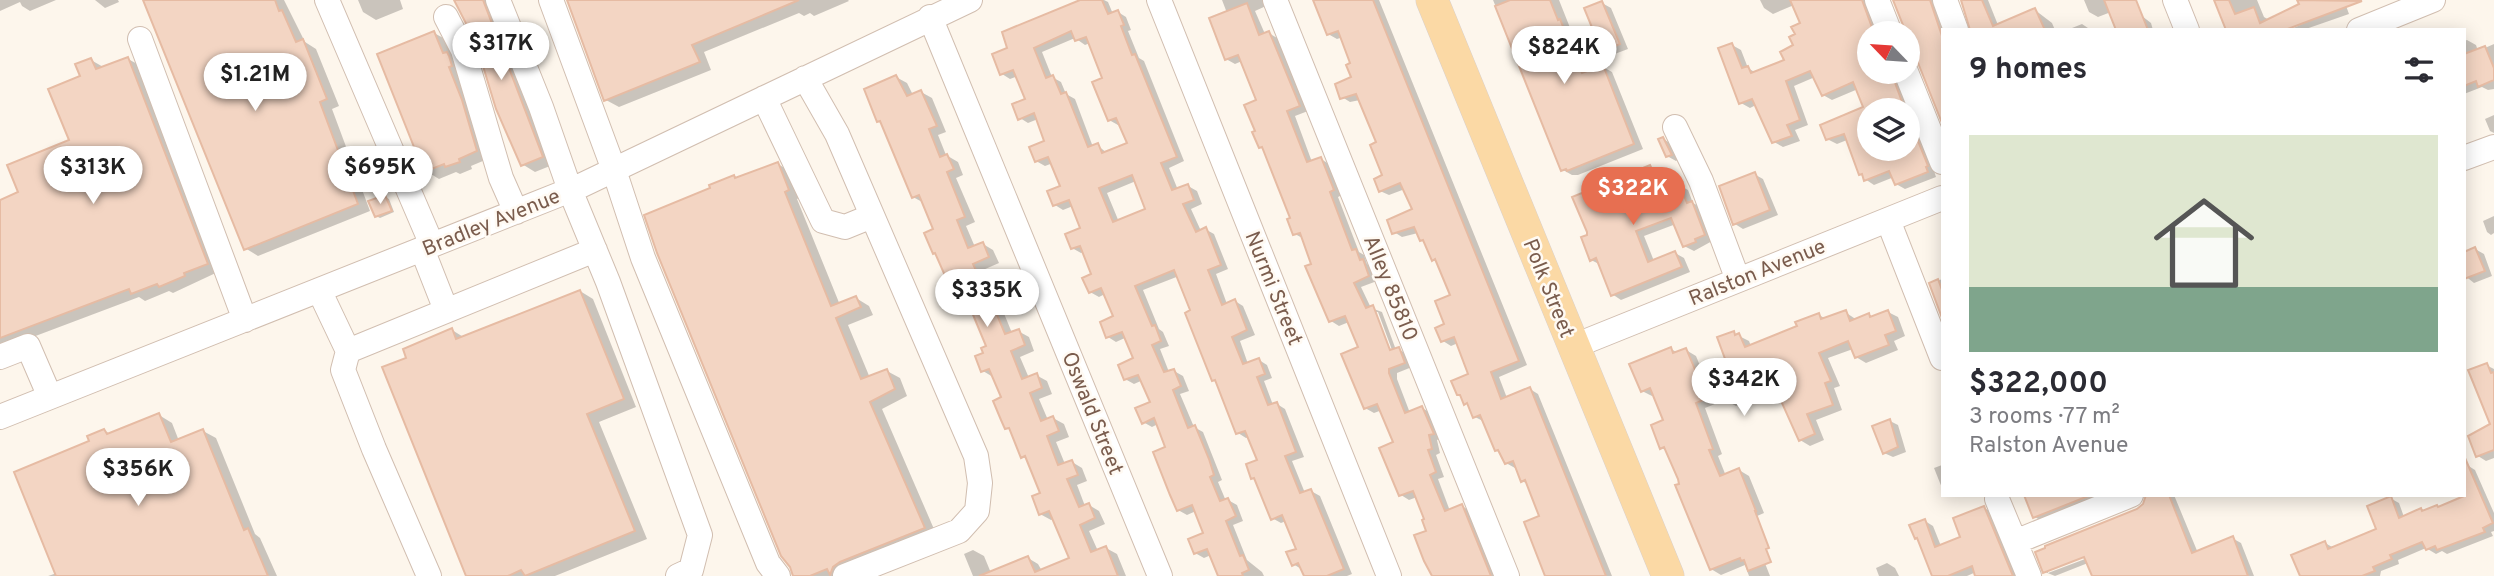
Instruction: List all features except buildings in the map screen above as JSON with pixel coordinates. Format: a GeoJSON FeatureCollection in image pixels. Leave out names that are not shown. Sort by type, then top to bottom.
{"type":"FeatureCollection","features":[{"type":"Feature","properties":{"kind":"main road","name":"Polk Street"},"geometry":{"type":"LineString","coordinates":[[1432,0],[1668,576]]}},
{"type":"Feature","properties":{"kind":"street"},"geometry":{"type":"LineString","coordinates":[[327,0],[427,247],[446,310]]}},
{"type":"Feature","properties":{"kind":"street"},"geometry":{"type":"LineString","coordinates":[[498,0],[595,250],[700,535],[691,570],[678,576]]}},
{"type":"Feature","properties":{"kind":"street"},"geometry":{"type":"LineString","coordinates":[[551,0],[614,170],[643,258],[768,563],[778,576]]}},
{"type":"Feature","properties":{"kind":"street","name":"Bradley Avenue"},"geometry":{"type":"LineString","coordinates":[[0,417],[570,190],[970,0]]}},
{"type":"Feature","properties":{"kind":"street","name":"Nurmi Street"},"geometry":{"type":"LineString","coordinates":[[1159,0],[1389,576]]}},
{"type":"Feature","properties":{"kind":"street","name":"Alley 85810"},"geometry":{"type":"LineString","coordinates":[[1275,0],[1507,576]]}},
{"type":"Feature","properties":{"kind":"street"},"geometry":{"type":"LineString","coordinates":[[1877,0],[1885,21]]}},
{"type":"Feature","properties":{"kind":"street"},"geometry":{"type":"LineString","coordinates":[[1944,0],[1955,28]]}},
{"type":"Feature","properties":{"kind":"street"},"geometry":{"type":"LineString","coordinates":[[2175,0],[2186,28]]}},
{"type":"Feature","properties":{"kind":"street"},"geometry":{"type":"LineString","coordinates":[[2363,28],[2418,3]]}},
{"type":"Feature","properties":{"kind":"street"},"geometry":{"type":"LineString","coordinates":[[446,17],[463,50],[501,178],[516,212]]}},
{"type":"Feature","properties":{"kind":"street","name":"Oswald Street"},"geometry":{"type":"LineString","coordinates":[[930,17],[1160,576]]}},
{"type":"Feature","properties":{"kind":"street"},"geometry":{"type":"LineString","coordinates":[[139,39],[246,320]]}},
{"type":"Feature","properties":{"kind":"street"},"geometry":{"type":"LineString","coordinates":[[806,78],[837,134],[976,456],[980,483],[977,511],[959,531],[845,576]]}},
{"type":"Feature","properties":{"kind":"street"},"geometry":{"type":"LineString","coordinates":[[1911,84],[1941,160]]}},
{"type":"Feature","properties":{"kind":"street"},"geometry":{"type":"LineString","coordinates":[[764,98],[823,221],[845,227],[872,216]]}},
{"type":"Feature","properties":{"kind":"street"},"geometry":{"type":"LineString","coordinates":[[1675,127],[1706,193],[1738,280]]}},
{"type":"Feature","properties":{"kind":"street"},"geometry":{"type":"LineString","coordinates":[[2466,157],[2494,147]]}},
{"type":"Feature","properties":{"kind":"street","name":"Ralston Avenue"},"geometry":{"type":"LineString","coordinates":[[1573,347],[1941,198]]}},
{"type":"Feature","properties":{"kind":"street"},"geometry":{"type":"LineString","coordinates":[[1888,220],[1941,355]]}},
{"type":"Feature","properties":{"kind":"street"},"geometry":{"type":"LineString","coordinates":[[348,351],[595,250]]}},
{"type":"Feature","properties":{"kind":"street"},"geometry":{"type":"LineString","coordinates":[[319,290],[348,351],[343,370],[429,576]]}},
{"type":"Feature","properties":{"kind":"street"},"geometry":{"type":"LineString","coordinates":[[0,357],[28,346],[50,397]]}},
{"type":"Feature","properties":{"kind":"street"},"geometry":{"type":"LineString","coordinates":[[2015,542],[2126,497]]}},
{"type":"Feature","properties":{"kind":"street"},"geometry":{"type":"LineString","coordinates":[[1997,499],[2029,576]]}}]}
